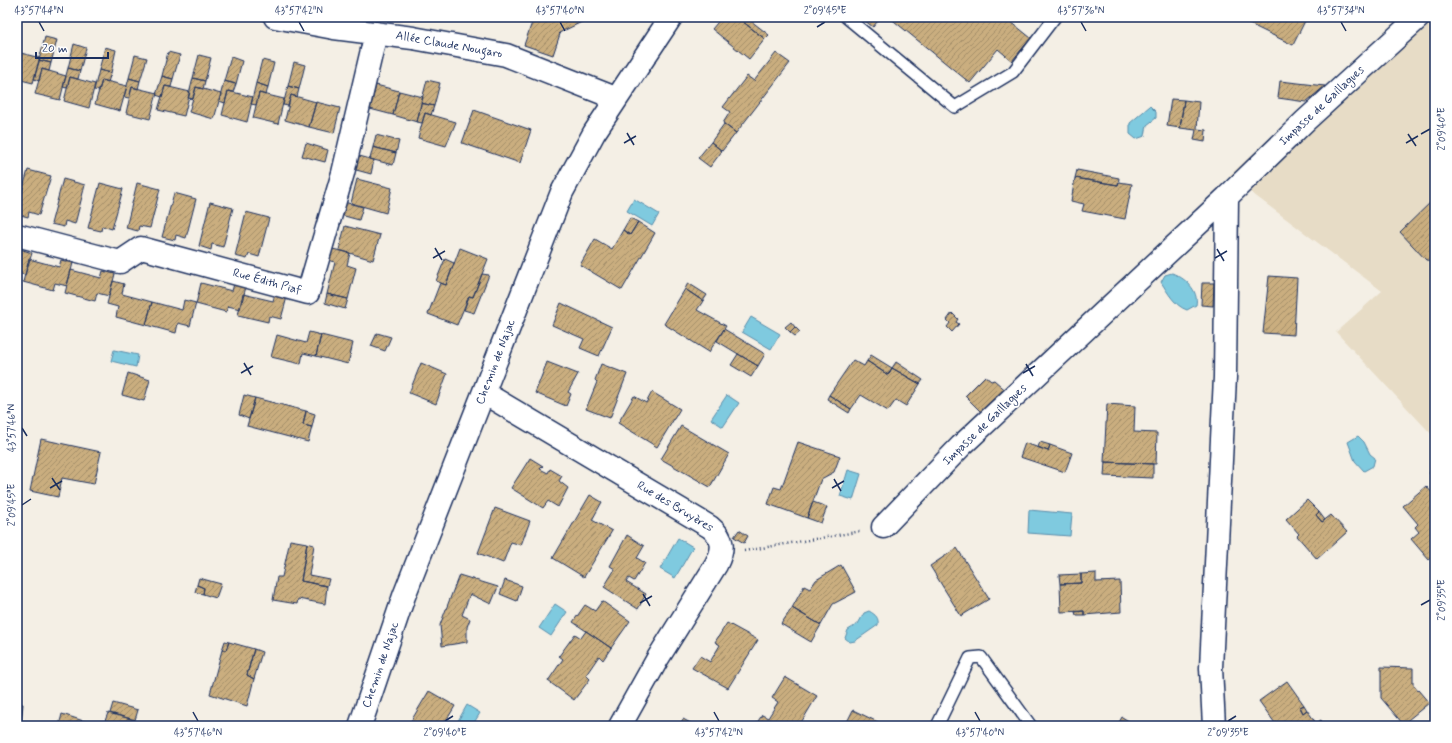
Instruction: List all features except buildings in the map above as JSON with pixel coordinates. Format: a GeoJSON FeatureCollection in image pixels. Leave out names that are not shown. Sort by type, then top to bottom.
{"type":"FeatureCollection","features":[{"type":"Feature","properties":{"kind":"street","name":"Allée Claude Nougaro"},"geometry":{"type":"LineString","coordinates":[[275,17],[412,38],[506,55],[615,98]]}},
{"type":"Feature","properties":{"kind":"street","name":"Chemin de Najac"},"geometry":{"type":"LineString","coordinates":[[360,726],[404,596],[562,192],[615,98],[671,17]]}},
{"type":"Feature","properties":{"kind":"street","name":"Impasse de Gaillagues"},"geometry":{"type":"LineString","coordinates":[[883,527],[961,446],[1227,197],[1305,120],[1419,17]]}},
{"type":"Feature","properties":{"kind":"street","name":"Rue Édith Piaf"},"geometry":{"type":"LineString","coordinates":[[17,235],[120,262],[142,248],[308,293],[343,173],[376,33]]}},
{"type":"Feature","properties":{"kind":"street"},"geometry":{"type":"LineString","coordinates":[[1214,726],[1211,668],[1225,377],[1227,197]]}},
{"type":"Feature","properties":{"kind":"street","name":"Rue des Bruyères"},"geometry":{"type":"LineString","coordinates":[[484,393],[710,527],[718,533],[722,543],[722,552]]}},
{"type":"Feature","properties":{"kind":"street"},"geometry":{"type":"LineString","coordinates":[[620,726],[722,552]]}},
{"type":"Feature","properties":{"kind":"lane"},"geometry":{"type":"LineString","coordinates":[[846,17],[955,107],[1013,72],[1055,17]]}},
{"type":"Feature","properties":{"kind":"lane"},"geometry":{"type":"LineString","coordinates":[[937,726],[970,658],[981,657],[1031,726]]}},
{"type":"Feature","properties":{"kind":"path"},"geometry":{"type":"LineString","coordinates":[[722,552],[743,551],[883,527]]}},
{"type":"Feature","properties":{"kind":"shaded area"},"geometry":{"type":"Polygon","coordinates":[[[1400,17],[1435,17],[1435,438],[1336,332],[1382,291],[1229,176],[1400,17]]]}},
{"type":"Feature","properties":{"kind":"water"},"geometry":{"type":"Polygon","coordinates":[[[1150,106],[1156,112],[1156,118],[1147,125],[1145,136],[1136,139],[1130,134],[1130,123],[1150,106]]]}},
{"type":"Feature","properties":{"kind":"water"},"geometry":{"type":"Polygon","coordinates":[[[634,199],[659,214],[652,226],[627,211],[634,199]]]}},
{"type":"Feature","properties":{"kind":"water"},"geometry":{"type":"Polygon","coordinates":[[[1172,273],[1182,278],[1190,285],[1195,294],[1196,305],[1187,310],[1172,299],[1161,282],[1165,275],[1172,273]]]}},
{"type":"Feature","properties":{"kind":"water"},"geometry":{"type":"Polygon","coordinates":[[[751,317],[780,334],[771,349],[742,332],[751,317]]]}},
{"type":"Feature","properties":{"kind":"water"},"geometry":{"type":"Polygon","coordinates":[[[114,350],[138,355],[136,367],[111,361],[114,350]]]}},
{"type":"Feature","properties":{"kind":"water"},"geometry":{"type":"Polygon","coordinates":[[[727,395],[739,403],[723,427],[711,419],[727,395]]]}},
{"type":"Feature","properties":{"kind":"water"},"geometry":{"type":"Polygon","coordinates":[[[1358,436],[1364,442],[1370,454],[1375,458],[1373,466],[1364,471],[1355,461],[1348,442],[1358,436]]]}},
{"type":"Feature","properties":{"kind":"water"},"geometry":{"type":"Polygon","coordinates":[[[848,470],[861,474],[853,500],[840,496],[848,470]]]}},
{"type":"Feature","properties":{"kind":"water"},"geometry":{"type":"Polygon","coordinates":[[[1029,510],[1072,514],[1070,536],[1028,533],[1029,510]]]}},
{"type":"Feature","properties":{"kind":"water"},"geometry":{"type":"Polygon","coordinates":[[[678,538],[693,547],[675,578],[660,569],[678,538]]]}},
{"type":"Feature","properties":{"kind":"water"},"geometry":{"type":"Polygon","coordinates":[[[555,604],[567,612],[551,636],[539,628],[555,604]]]}},
{"type":"Feature","properties":{"kind":"water"},"geometry":{"type":"Polygon","coordinates":[[[869,611],[874,614],[878,620],[878,625],[855,641],[850,642],[845,638],[848,630],[858,624],[864,613],[869,611]]]}},
{"type":"Feature","properties":{"kind":"water"},"geometry":{"type":"Polygon","coordinates":[[[467,705],[480,713],[472,726],[455,726],[467,705]]]}}]}
